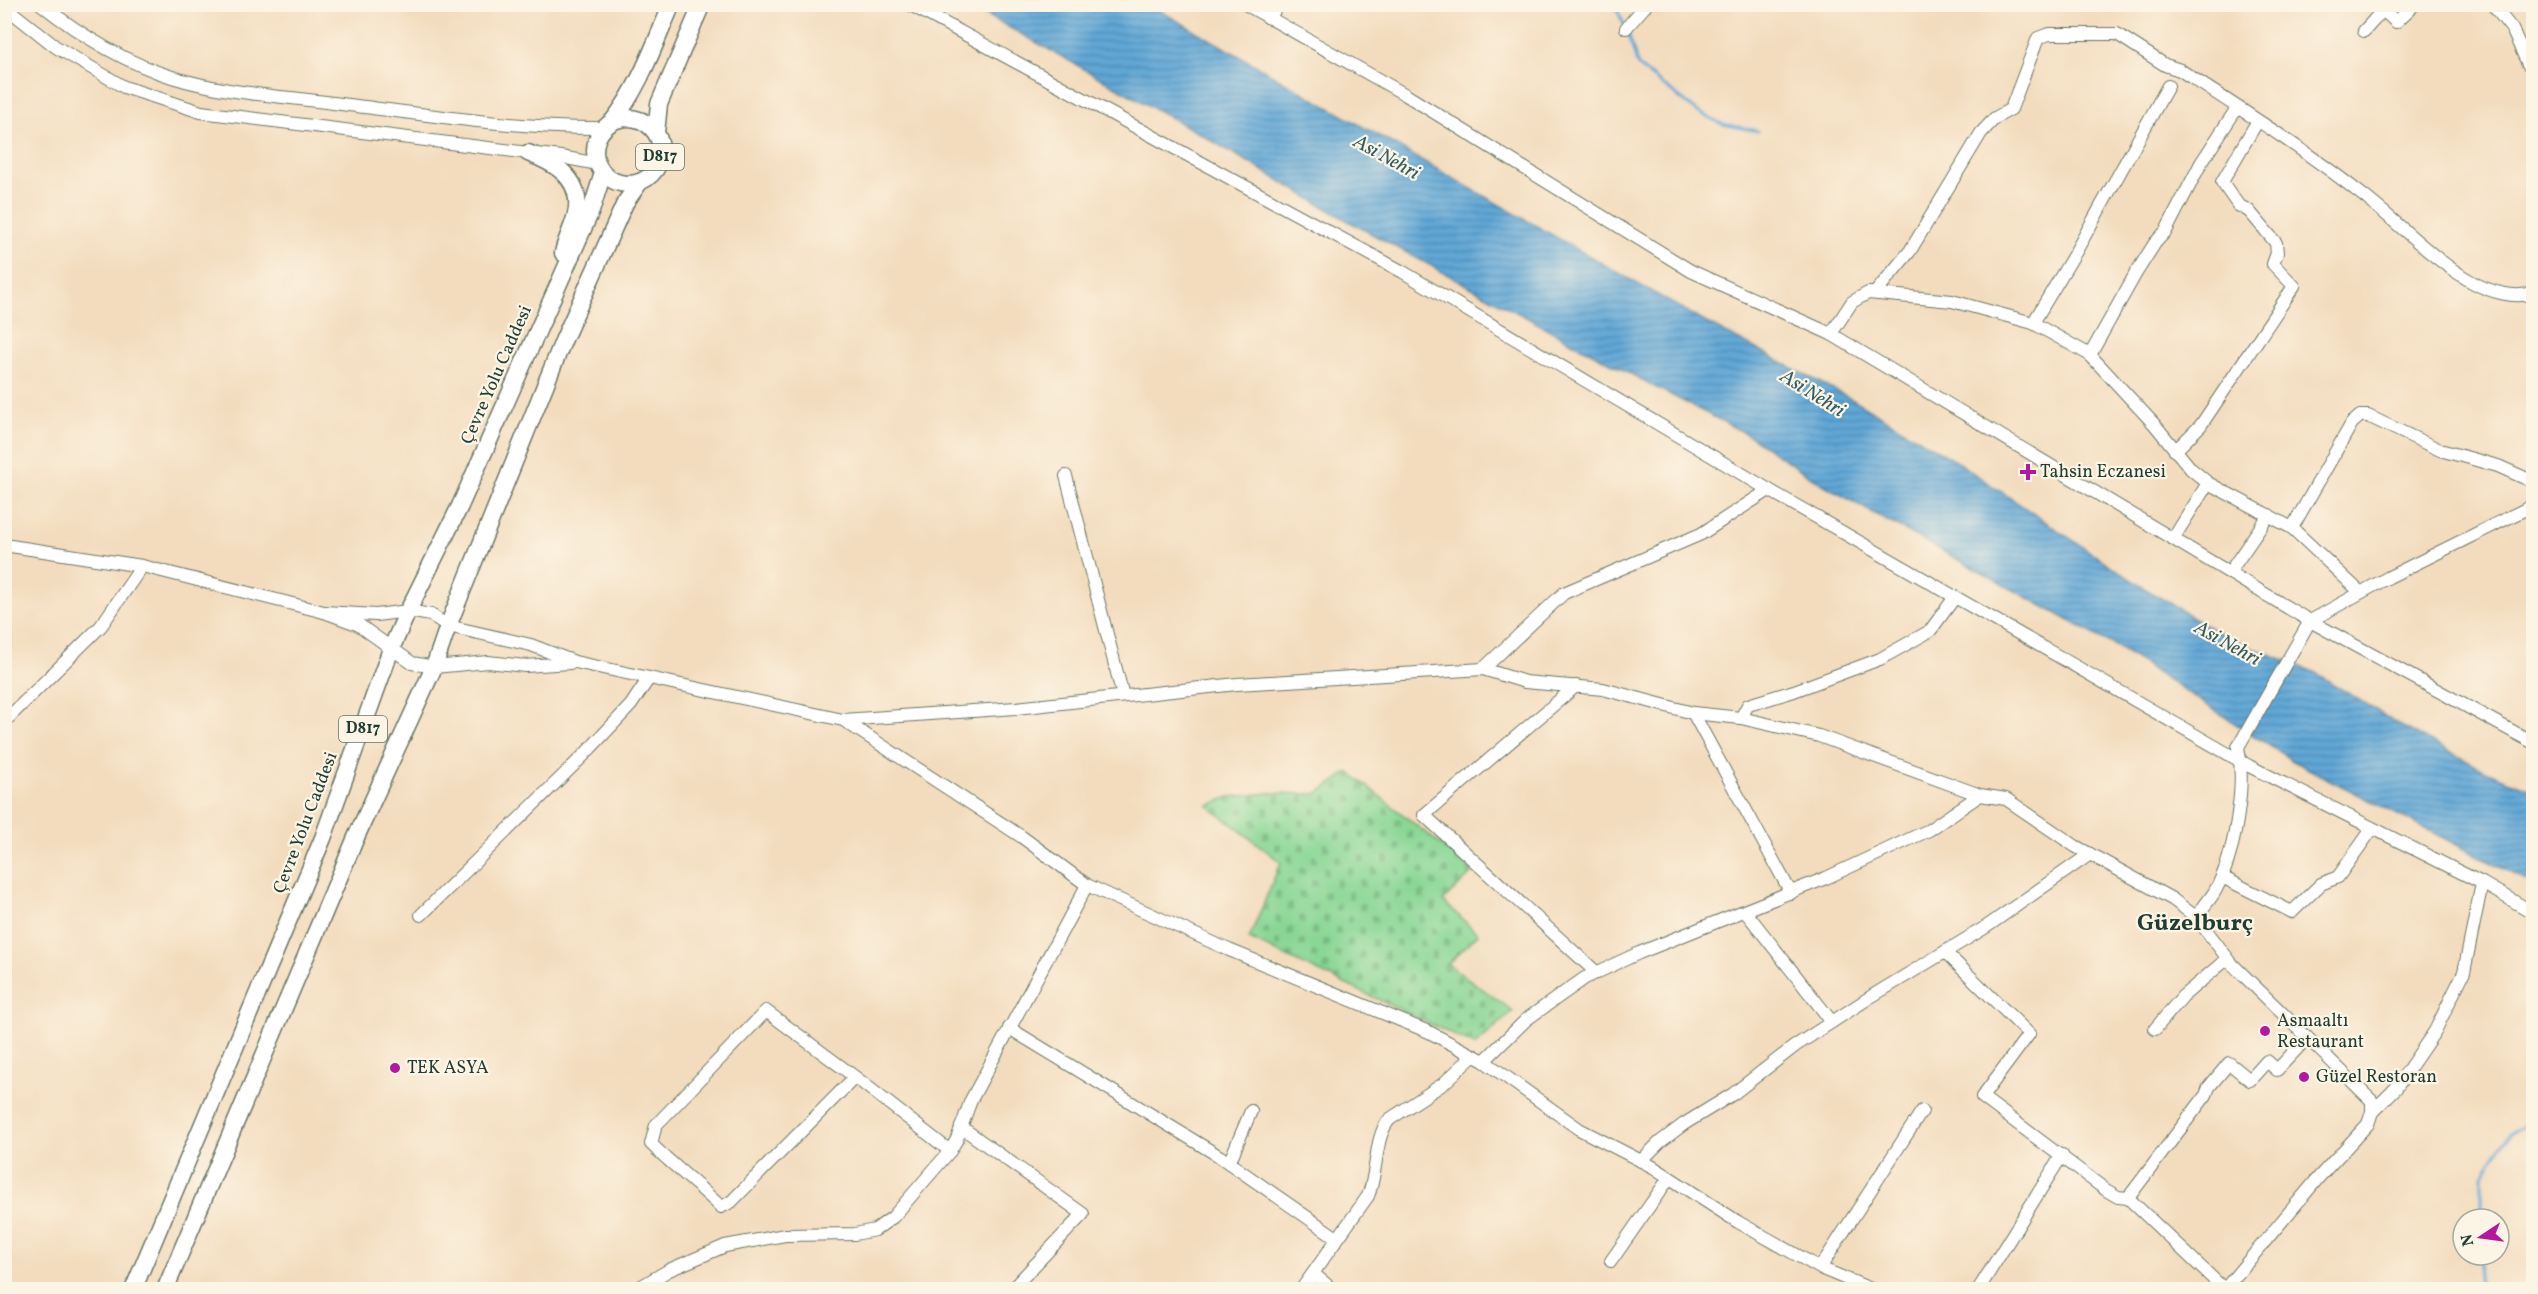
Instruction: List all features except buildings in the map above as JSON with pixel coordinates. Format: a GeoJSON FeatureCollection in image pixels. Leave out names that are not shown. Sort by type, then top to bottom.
{"type":"FeatureCollection","features":[{"type":"Feature","properties":{"kind":"highway","name":"Çevre Yolu Caddesi"},"geometry":{"type":"LineString","coordinates":[[133,1290],[323,838],[408,611],[460,506],[591,211],[600,169],[595,145],[608,125],[628,102],[637,86],[672,4]]}},
{"type":"Feature","properties":{"kind":"highway","name":"D817"},"geometry":{"type":"LineString","coordinates":[[165,1290],[357,835],[434,667],[448,626],[563,341],[625,203],[639,183],[648,178],[659,162],[661,152],[656,133],[659,104],[702,4]]}},
{"type":"Feature","properties":{"kind":"highway","name":"D817"},"geometry":{"type":"LineString","coordinates":[[608,125],[621,119],[641,121],[656,133]]}},
{"type":"Feature","properties":{"kind":"highway"},"geometry":{"type":"LineString","coordinates":[[528,153],[551,162],[564,171],[576,194],[577,209],[562,255],[564,272]]}},
{"type":"Feature","properties":{"kind":"highway","name":"D817"},"geometry":{"type":"LineString","coordinates":[[600,169],[619,183],[639,183]]}},
{"type":"Feature","properties":{"kind":"street"},"geometry":{"type":"LineString","coordinates":[[41,4],[63,22],[114,52],[146,67],[190,82],[251,92],[486,121],[571,128],[608,125]]}},
{"type":"Feature","properties":{"kind":"street"},"geometry":{"type":"LineString","coordinates":[[909,4],[1403,272],[1769,490],[1955,597],[2239,753],[2249,766],[2482,884],[2534,913]]}},
{"type":"Feature","properties":{"kind":"street"},"geometry":{"type":"LineString","coordinates":[[1245,4],[1406,94],[1692,271],[1831,334],[2310,621],[2534,743]]}},
{"type":"Feature","properties":{"kind":"street"},"geometry":{"type":"LineString","coordinates":[[1269,18],[1279,4]]}},
{"type":"Feature","properties":{"kind":"street"},"geometry":{"type":"LineString","coordinates":[[1626,28],[1647,4]]}},
{"type":"Feature","properties":{"kind":"street"},"geometry":{"type":"LineString","coordinates":[[2364,31],[2383,10],[2396,22],[2415,4]]}},
{"type":"Feature","properties":{"kind":"street"},"geometry":{"type":"LineString","coordinates":[[2492,4],[2512,29],[2528,64]]}},
{"type":"Feature","properties":{"kind":"street"},"geometry":{"type":"LineString","coordinates":[[4,6],[56,47],[108,78],[149,97],[189,109],[528,153],[600,169]]}},
{"type":"Feature","properties":{"kind":"street"},"geometry":{"type":"LineString","coordinates":[[1875,293],[1910,251],[1981,133],[1995,118],[2011,109],[2038,38],[2049,34],[2116,33],[2164,65],[2180,70],[2365,197],[2442,263],[2474,284],[2502,293],[2528,295],[2534,292]]}},
{"type":"Feature","properties":{"kind":"street"},"geometry":{"type":"LineString","coordinates":[[2032,323],[2075,253],[2168,86]]}},
{"type":"Feature","properties":{"kind":"street"},"geometry":{"type":"LineString","coordinates":[[2090,355],[2136,273],[2155,243],[2166,231],[2201,163],[2237,108]]}},
{"type":"Feature","properties":{"kind":"street"},"geometry":{"type":"LineString","coordinates":[[2175,451],[2201,425],[2294,286],[2273,264],[2277,253],[2276,243],[2249,211],[2238,205],[2222,182],[2257,122]]}},
{"type":"Feature","properties":{"kind":"street"},"geometry":{"type":"LineString","coordinates":[[1831,334],[1851,302],[1868,293],[1952,301],[2032,323],[2090,355],[2155,425],[2191,469],[2208,483],[2292,528],[2360,592]]}},
{"type":"Feature","properties":{"kind":"street"},"geometry":{"type":"LineString","coordinates":[[2292,528],[2352,423],[2360,416],[2368,416],[2440,450],[2498,466],[2534,482]]}},
{"type":"Feature","properties":{"kind":"street"},"geometry":{"type":"LineString","coordinates":[[1066,476],[1123,696]]}},
{"type":"Feature","properties":{"kind":"street"},"geometry":{"type":"LineString","coordinates":[[2173,539],[2208,483]]}},
{"type":"Feature","properties":{"kind":"street"},"geometry":{"type":"LineString","coordinates":[[1483,669],[1564,593],[1701,534],[1769,490]]}},
{"type":"Feature","properties":{"kind":"street"},"geometry":{"type":"LineString","coordinates":[[2196,917],[2215,892],[2222,877],[2236,821],[2240,788],[2239,753],[2310,621],[2360,592],[2534,505]]}},
{"type":"Feature","properties":{"kind":"street"},"geometry":{"type":"LineString","coordinates":[[2229,573],[2269,515]]}},
{"type":"Feature","properties":{"kind":"street"},"geometry":{"type":"LineString","coordinates":[[4,545],[142,566],[324,612],[359,625],[412,663],[434,667],[488,662],[525,666],[575,662]]}},
{"type":"Feature","properties":{"kind":"street"},"geometry":{"type":"LineString","coordinates":[[4,722],[101,626],[142,566]]}},
{"type":"Feature","properties":{"kind":"street"},"geometry":{"type":"LineString","coordinates":[[1741,718],[1748,705],[1794,691],[1880,658],[1930,631],[1955,597]]}},
{"type":"Feature","properties":{"kind":"street"},"geometry":{"type":"LineString","coordinates":[[324,612],[376,615],[408,611],[431,615],[448,626],[531,645],[575,662],[843,720],[1017,708],[1237,684],[1483,669],[1525,682],[1603,689],[1693,712],[1741,718],[1819,736],[1980,795],[2006,799],[2090,854],[2172,899],[2196,917],[2227,958],[2372,1101],[2372,1112],[2368,1124],[2319,1177],[2226,1289],[2128,1198],[2118,1197],[2106,1190],[1982,1097],[2029,1034],[1945,952]]}},
{"type":"Feature","properties":{"kind":"street"},"geometry":{"type":"LineString","coordinates":[[421,915],[585,754],[632,705],[649,678]]}},
{"type":"Feature","properties":{"kind":"street"},"geometry":{"type":"LineString","coordinates":[[1576,687],[1424,815],[1597,973]]}},
{"type":"Feature","properties":{"kind":"street"},"geometry":{"type":"LineString","coordinates":[[1693,712],[1791,892]]}},
{"type":"Feature","properties":{"kind":"street"},"geometry":{"type":"LineString","coordinates":[[843,720],[1022,837],[1087,885],[1229,950],[1429,1032],[1479,1058],[1579,1129],[1641,1161],[1738,1222],[1820,1268],[1873,1290]]}},
{"type":"Feature","properties":{"kind":"street"},"geometry":{"type":"LineString","coordinates":[[1301,1290],[1368,1196],[1375,1181],[1383,1126],[1479,1058],[1527,1019],[1585,978],[1791,892],[1929,830],[1980,795]]}},
{"type":"Feature","properties":{"kind":"street"},"geometry":{"type":"LineString","coordinates":[[2222,877],[2292,912],[2321,884],[2338,877],[2372,829]]}},
{"type":"Feature","properties":{"kind":"street"},"geometry":{"type":"LineString","coordinates":[[1641,1161],[1659,1142],[1733,1094],[1795,1046],[1986,927],[2090,854]]}},
{"type":"Feature","properties":{"kind":"street"},"geometry":{"type":"LineString","coordinates":[[2372,1112],[2396,1088],[2435,1031],[2464,972],[2482,884]]}},
{"type":"Feature","properties":{"kind":"street"},"geometry":{"type":"LineString","coordinates":[[635,1290],[669,1270],[725,1246],[785,1235],[855,1233],[875,1230],[893,1217],[950,1151],[970,1100],[1087,885]]}},
{"type":"Feature","properties":{"kind":"street"},"geometry":{"type":"LineString","coordinates":[[1745,911],[1832,1022]]}},
{"type":"Feature","properties":{"kind":"street"},"geometry":{"type":"LineString","coordinates":[[2155,1029],[2183,996],[2227,958]]}},
{"type":"Feature","properties":{"kind":"street"},"geometry":{"type":"LineString","coordinates":[[855,1077],[731,1202],[721,1208],[651,1144],[656,1125],[766,1011],[855,1077],[950,1151]]}},
{"type":"Feature","properties":{"kind":"street"},"geometry":{"type":"LineString","coordinates":[[1010,1028],[1229,1163],[1337,1238]]}},
{"type":"Feature","properties":{"kind":"street"},"geometry":{"type":"LineString","coordinates":[[2128,1198],[2229,1063],[2250,1080],[2267,1061],[2277,1070],[2307,1038]]}},
{"type":"Feature","properties":{"kind":"street"},"geometry":{"type":"LineString","coordinates":[[1229,1163],[1251,1111]]}},
{"type":"Feature","properties":{"kind":"street"},"geometry":{"type":"LineString","coordinates":[[1820,1268],[1922,1112]]}},
{"type":"Feature","properties":{"kind":"street"},"geometry":{"type":"LineString","coordinates":[[961,1127],[1083,1214],[1014,1287]]}},
{"type":"Feature","properties":{"kind":"street"},"geometry":{"type":"LineString","coordinates":[[1978,1290],[2062,1155]]}},
{"type":"Feature","properties":{"kind":"street"},"geometry":{"type":"LineString","coordinates":[[1611,1261],[1669,1178]]}},
{"type":"Feature","properties":{"kind":"street"},"geometry":{"type":"LineString","coordinates":[[1314,1274],[1334,1290]]}},
{"type":"Feature","properties":{"kind":"green space"},"geometry":{"type":"Polygon","coordinates":[[[1349,772],[1474,871],[1443,901],[1478,934],[1448,964],[1513,1011],[1475,1045],[1249,939],[1281,862],[1208,806],[1229,797],[1269,793],[1317,794],[1349,772]]]}},
{"type":"Feature","properties":{"kind":"water","name":"Asi Nehri"},"geometry":{"type":"Polygon","coordinates":[[[969,5],[1150,5],[1703,321],[1857,402],[1954,460],[2144,588],[2209,627],[2239,642],[2314,672],[2399,725],[2486,771],[2533,790],[2533,884],[2293,761],[2119,648],[1862,507],[1745,433],[1655,387],[1350,222],[1202,135],[969,5]]]}},
{"type":"Feature","properties":{"kind":"waterway"},"geometry":{"type":"LineString","coordinates":[[1614,4],[1624,24]]}},
{"type":"Feature","properties":{"kind":"waterway"},"geometry":{"type":"LineString","coordinates":[[1627,30],[1638,66],[1698,112],[1722,124],[1758,131]]}},
{"type":"Feature","properties":{"kind":"waterway"},"geometry":{"type":"LineString","coordinates":[[2482,1207],[2482,1175],[2510,1133],[2534,1121]]}},
{"type":"Feature","properties":{"kind":"waterway"},"geometry":{"type":"LineString","coordinates":[[2478,1290],[2480,1267]]}},
{"type":"Feature","properties":{"kind":"place","name":"Tahsin Eczanesi"},"geometry":{"type":"Point","coordinates":[2028,472]}},
{"type":"Feature","properties":{"kind":"place","name":"Asmaaltı Restaurant"},"geometry":{"type":"Point","coordinates":[2265,1031]}},
{"type":"Feature","properties":{"kind":"place","name":"TEK ASYA"},"geometry":{"type":"Point","coordinates":[395,1068]}},
{"type":"Feature","properties":{"kind":"place","name":"Güzel Restoran"},"geometry":{"type":"Point","coordinates":[2304,1077]}},
{"type":"Feature","properties":{"kind":"district","name":"Güzelburç"},"geometry":{"type":"Point","coordinates":[2195,924]}}]}
